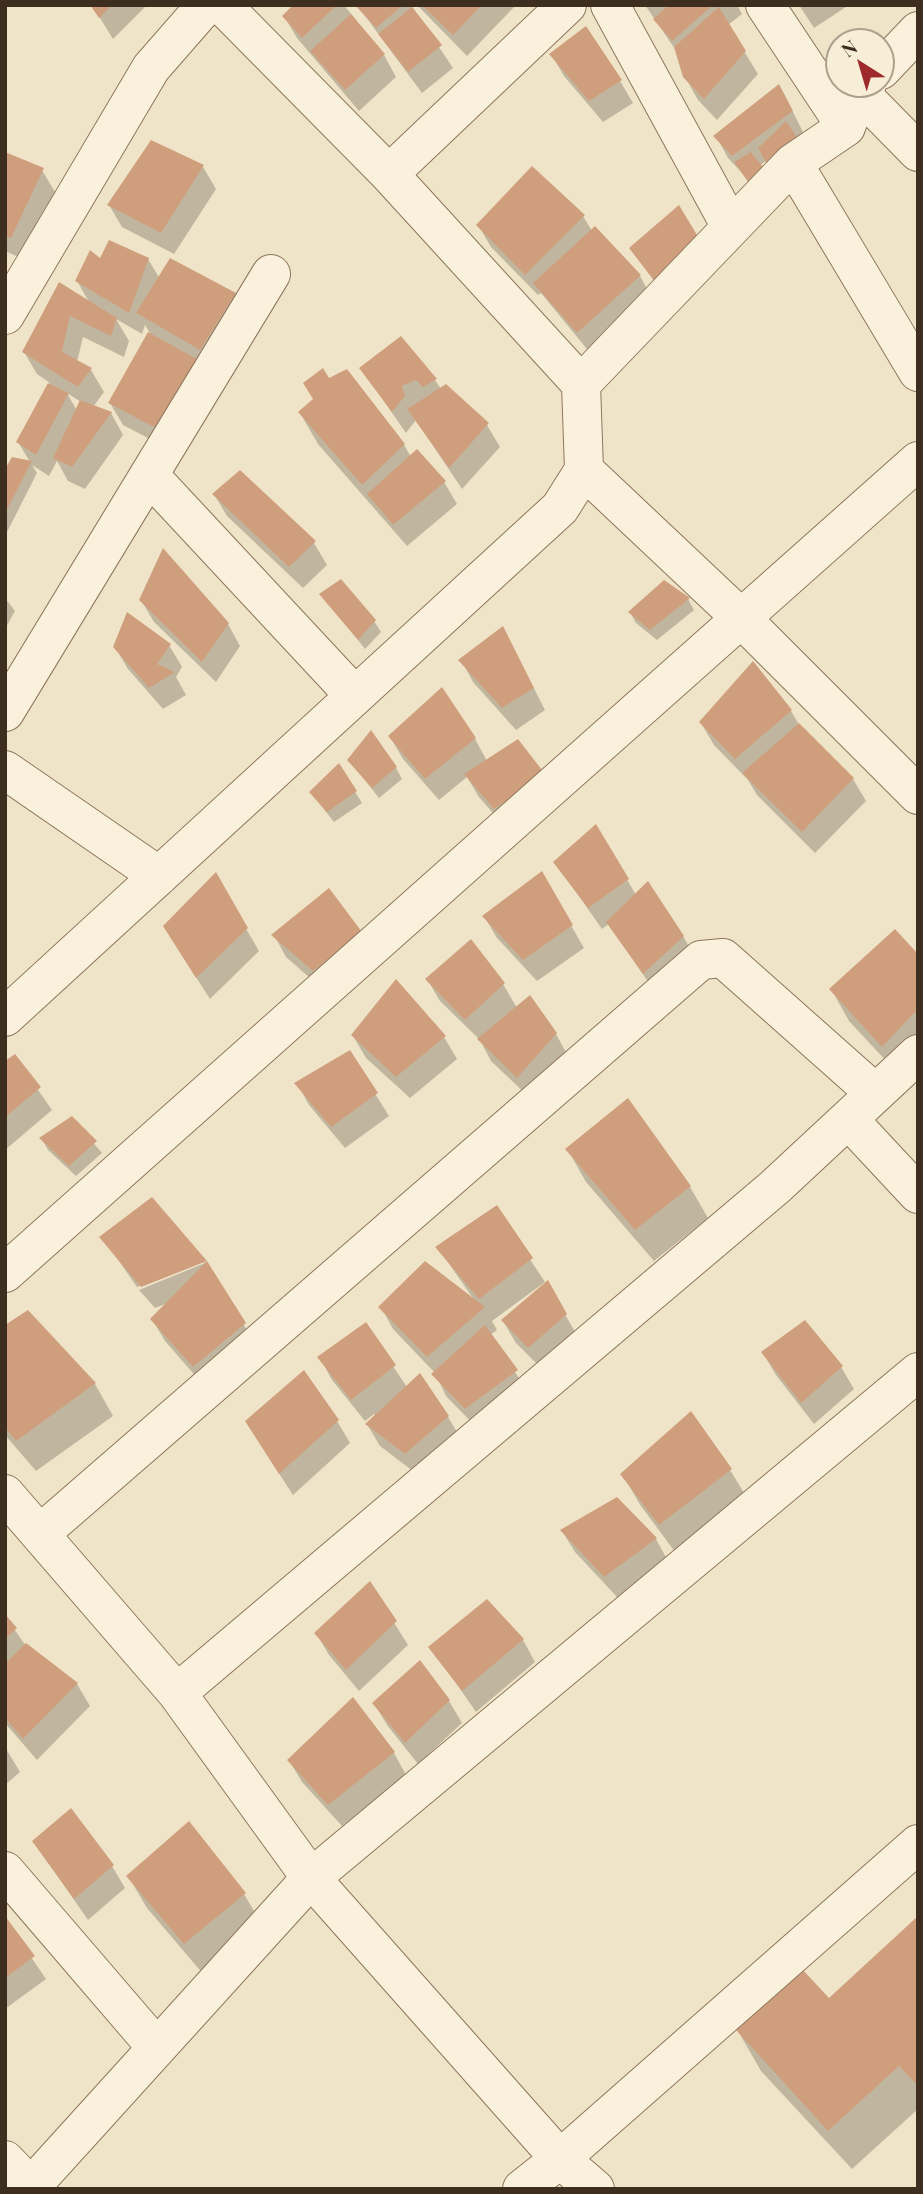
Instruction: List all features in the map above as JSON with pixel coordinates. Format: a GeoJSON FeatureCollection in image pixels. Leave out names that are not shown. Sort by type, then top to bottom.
{"type":"FeatureCollection","features":[{"type":"Feature","properties":{"kind":"street"},"geometry":{"type":"LineString","coordinates":[[388,174],[567,5]]}},
{"type":"Feature","properties":{"kind":"street"},"geometry":{"type":"LineString","coordinates":[[610,5],[731,227]]}},
{"type":"Feature","properties":{"kind":"street"},"geometry":{"type":"LineString","coordinates":[[765,5],[825,59]]}},
{"type":"Feature","properties":{"kind":"street"},"geometry":{"type":"LineString","coordinates":[[5,315],[151,68],[230,9],[388,174],[581,383],[584,470],[560,508],[5,1017]]}},
{"type":"Feature","properties":{"kind":"street"},"geometry":{"type":"LineString","coordinates":[[895,57],[918,31]]}},
{"type":"Feature","properties":{"kind":"street"},"geometry":{"type":"LineString","coordinates":[[581,383],[858,98]]}},
{"type":"Feature","properties":{"kind":"street"},"geometry":{"type":"LineString","coordinates":[[868,98],[918,152]]}},
{"type":"Feature","properties":{"kind":"street"},"geometry":{"type":"LineString","coordinates":[[793,163],[918,372]]}},
{"type":"Feature","properties":{"kind":"street"},"geometry":{"type":"LineString","coordinates":[[5,712],[271,274]]}},
{"type":"Feature","properties":{"kind":"street"},"geometry":{"type":"LineString","coordinates":[[5,1273],[918,461]]}},
{"type":"Feature","properties":{"kind":"street"},"geometry":{"type":"LineString","coordinates":[[584,470],[741,618],[918,796]]}},
{"type":"Feature","properties":{"kind":"street"},"geometry":{"type":"LineString","coordinates":[[149,475],[355,696]]}},
{"type":"Feature","properties":{"kind":"street"},"geometry":{"type":"LineString","coordinates":[[5,770],[159,876]]}},
{"type":"Feature","properties":{"kind":"street"},"geometry":{"type":"LineString","coordinates":[[41,1534],[701,960],[723,958],[875,1093]]}},
{"type":"Feature","properties":{"kind":"street"},"geometry":{"type":"LineString","coordinates":[[177,1693],[775,1187],[918,1054]]}},
{"type":"Feature","properties":{"kind":"street"},"geometry":{"type":"LineString","coordinates":[[849,1120],[918,1194]]}},
{"type":"Feature","properties":{"kind":"street"},"geometry":{"type":"LineString","coordinates":[[22,2179],[157,2048],[310,1878],[918,1372]]}},
{"type":"Feature","properties":{"kind":"street"},"geometry":{"type":"LineString","coordinates":[[5,1494],[177,1693],[310,1878],[560,2160],[595,2189]]}},
{"type":"Feature","properties":{"kind":"street"},"geometry":{"type":"LineString","coordinates":[[522,2189],[560,2160],[918,1844]]}},
{"type":"Feature","properties":{"kind":"street"},"geometry":{"type":"LineString","coordinates":[[5,1871],[157,2048]]}},
{"type":"Feature","properties":{"kind":"building"},"geometry":{"type":"Polygon","coordinates":[[[90,5],[112,5],[99,18],[90,5]]]}},
{"type":"Feature","properties":{"kind":"building"},"geometry":{"type":"Polygon","coordinates":[[[293,5],[337,5],[302,38],[282,16],[293,5]]]}},
{"type":"Feature","properties":{"kind":"building"},"geometry":{"type":"Polygon","coordinates":[[[355,5],[403,5],[376,28],[355,5]]]}},
{"type":"Feature","properties":{"kind":"building"},"geometry":{"type":"Polygon","coordinates":[[[422,5],[482,5],[453,35],[422,5]]]}},
{"type":"Feature","properties":{"kind":"building"},"geometry":{"type":"Polygon","coordinates":[[[669,5],[713,5],[672,41],[653,19],[669,5]]]}},
{"type":"Feature","properties":{"kind":"building"},"geometry":{"type":"Polygon","coordinates":[[[412,7],[442,45],[408,72],[378,34],[412,7]]]}},
{"type":"Feature","properties":{"kind":"building"},"geometry":{"type":"Polygon","coordinates":[[[719,7],[746,51],[704,99],[683,77],[674,47],[719,7]]]}},
{"type":"Feature","properties":{"kind":"building"},"geometry":{"type":"Polygon","coordinates":[[[351,14],[385,54],[345,90],[310,51],[351,14]]]}},
{"type":"Feature","properties":{"kind":"building"},"geometry":{"type":"Polygon","coordinates":[[[586,26],[622,80],[589,101],[549,54],[586,26]]]}},
{"type":"Feature","properties":{"kind":"building"},"geometry":{"type":"Polygon","coordinates":[[[779,84],[793,111],[732,156],[713,136],[779,84]]]}},
{"type":"Feature","properties":{"kind":"building"},"geometry":{"type":"Polygon","coordinates":[[[786,121],[803,147],[772,173],[758,148],[786,121]]]}},
{"type":"Feature","properties":{"kind":"building"},"geometry":{"type":"Polygon","coordinates":[[[151,140],[204,165],[161,233],[107,205],[151,140]]]}},
{"type":"Feature","properties":{"kind":"building"},"geometry":{"type":"Polygon","coordinates":[[[5,152],[44,168],[11,238],[5,236],[5,152]]]}},
{"type":"Feature","properties":{"kind":"building"},"geometry":{"type":"Polygon","coordinates":[[[751,152],[768,173],[751,186],[734,162],[751,152]]]}},
{"type":"Feature","properties":{"kind":"building"},"geometry":{"type":"Polygon","coordinates":[[[532,166],[585,215],[525,275],[476,225],[532,166]]]}},
{"type":"Feature","properties":{"kind":"building"},"geometry":{"type":"Polygon","coordinates":[[[679,205],[703,245],[659,287],[629,248],[679,205]]]}},
{"type":"Feature","properties":{"kind":"building"},"geometry":{"type":"Polygon","coordinates":[[[595,226],[641,275],[577,333],[533,283],[595,226]]]}},
{"type":"Feature","properties":{"kind":"building"},"geometry":{"type":"Polygon","coordinates":[[[109,240],[149,258],[129,313],[75,281],[90,250],[100,258],[109,240]]]}},
{"type":"Feature","properties":{"kind":"building"},"geometry":{"type":"Polygon","coordinates":[[[170,258],[236,293],[200,350],[136,313],[170,258]]]}},
{"type":"Feature","properties":{"kind":"building"},"geometry":{"type":"Polygon","coordinates":[[[59,282],[117,318],[111,336],[70,316],[62,352],[92,368],[78,387],[22,352],[59,282]]]}},
{"type":"Feature","properties":{"kind":"building"},"geometry":{"type":"Polygon","coordinates":[[[148,332],[204,363],[160,430],[108,403],[148,332]]]}},
{"type":"Feature","properties":{"kind":"building"},"geometry":{"type":"Polygon","coordinates":[[[401,336],[437,379],[423,387],[416,380],[402,386],[405,396],[392,412],[359,368],[401,336]]]}},
{"type":"Feature","properties":{"kind":"building"},"geometry":{"type":"Polygon","coordinates":[[[323,368],[329,378],[347,369],[405,444],[362,485],[298,412],[313,399],[303,383],[323,368]]]}},
{"type":"Feature","properties":{"kind":"building"},"geometry":{"type":"Polygon","coordinates":[[[48,383],[69,393],[36,455],[16,442],[48,383]]]}},
{"type":"Feature","properties":{"kind":"building"},"geometry":{"type":"Polygon","coordinates":[[[446,384],[489,423],[449,468],[407,409],[446,384]]]}},
{"type":"Feature","properties":{"kind":"building"},"geometry":{"type":"Polygon","coordinates":[[[80,400],[112,412],[72,467],[53,458],[80,400]]]}},
{"type":"Feature","properties":{"kind":"building"},"geometry":{"type":"Polygon","coordinates":[[[417,449],[446,481],[393,525],[367,494],[417,449]]]}},
{"type":"Feature","properties":{"kind":"building"},"geometry":{"type":"Polygon","coordinates":[[[12,457],[32,461],[5,513],[5,469],[12,457]]]}},
{"type":"Feature","properties":{"kind":"building"},"geometry":{"type":"Polygon","coordinates":[[[240,470],[316,541],[289,567],[212,494],[240,470]]]}},
{"type":"Feature","properties":{"kind":"building"},"geometry":{"type":"Polygon","coordinates":[[[163,548],[229,623],[202,662],[139,600],[163,548]]]}},
{"type":"Feature","properties":{"kind":"building"},"geometry":{"type":"Polygon","coordinates":[[[341,579],[376,620],[358,640],[319,594],[341,579]]]}},
{"type":"Feature","properties":{"kind":"building"},"geometry":{"type":"Polygon","coordinates":[[[664,580],[690,598],[650,630],[628,612],[664,580]]]}},
{"type":"Feature","properties":{"kind":"building"},"geometry":{"type":"Polygon","coordinates":[[[127,612],[171,644],[157,664],[175,672],[149,688],[113,647],[127,612]]]}},
{"type":"Feature","properties":{"kind":"building"},"geometry":{"type":"Polygon","coordinates":[[[503,626],[534,688],[502,708],[458,660],[503,626]]]}},
{"type":"Feature","properties":{"kind":"building"},"geometry":{"type":"Polygon","coordinates":[[[753,661],[792,710],[735,759],[699,722],[753,661]]]}},
{"type":"Feature","properties":{"kind":"building"},"geometry":{"type":"Polygon","coordinates":[[[442,687],[476,738],[425,779],[388,736],[442,687]]]}},
{"type":"Feature","properties":{"kind":"building"},"geometry":{"type":"Polygon","coordinates":[[[799,723],[854,778],[802,832],[742,773],[799,723]]]}},
{"type":"Feature","properties":{"kind":"building"},"geometry":{"type":"Polygon","coordinates":[[[371,730],[397,767],[372,788],[347,760],[371,730]]]}},
{"type":"Feature","properties":{"kind":"building"},"geometry":{"type":"Polygon","coordinates":[[[518,739],[545,774],[494,809],[464,774],[518,739]]]}},
{"type":"Feature","properties":{"kind":"building"},"geometry":{"type":"Polygon","coordinates":[[[339,763],[357,791],[327,812],[309,792],[339,763]]]}},
{"type":"Feature","properties":{"kind":"building"},"geometry":{"type":"Polygon","coordinates":[[[596,824],[629,879],[588,908],[553,862],[596,824]]]}},
{"type":"Feature","properties":{"kind":"building"},"geometry":{"type":"Polygon","coordinates":[[[542,871],[573,925],[523,960],[482,916],[542,871]]]}},
{"type":"Feature","properties":{"kind":"building"},"geometry":{"type":"Polygon","coordinates":[[[216,872],[248,928],[196,978],[163,926],[216,872]]]}},
{"type":"Feature","properties":{"kind":"building"},"geometry":{"type":"Polygon","coordinates":[[[648,881],[684,936],[643,974],[606,922],[648,881]]]}},
{"type":"Feature","properties":{"kind":"building"},"geometry":{"type":"Polygon","coordinates":[[[329,888],[362,932],[313,971],[271,935],[329,888]]]}},
{"type":"Feature","properties":{"kind":"building"},"geometry":{"type":"Polygon","coordinates":[[[895,929],[918,954],[918,1009],[882,1047],[829,989],[895,929]]]}},
{"type":"Feature","properties":{"kind":"building"},"geometry":{"type":"Polygon","coordinates":[[[471,939],[505,983],[465,1020],[425,979],[471,939]]]}},
{"type":"Feature","properties":{"kind":"building"},"geometry":{"type":"Polygon","coordinates":[[[396,979],[446,1036],[396,1077],[351,1035],[396,979]]]}},
{"type":"Feature","properties":{"kind":"building"},"geometry":{"type":"Polygon","coordinates":[[[530,995],[557,1033],[517,1078],[477,1039],[530,995]]]}},
{"type":"Feature","properties":{"kind":"building"},"geometry":{"type":"Polygon","coordinates":[[[350,1050],[378,1093],[331,1127],[294,1083],[350,1050]]]}},
{"type":"Feature","properties":{"kind":"building"},"geometry":{"type":"Polygon","coordinates":[[[15,1054],[41,1087],[5,1117],[5,1061],[15,1054]]]}},
{"type":"Feature","properties":{"kind":"building"},"geometry":{"type":"Polygon","coordinates":[[[628,1098],[691,1186],[635,1230],[565,1149],[628,1098]]]}},
{"type":"Feature","properties":{"kind":"building"},"geometry":{"type":"Polygon","coordinates":[[[72,1116],[97,1141],[69,1166],[39,1138],[72,1116]]]}},
{"type":"Feature","properties":{"kind":"building"},"geometry":{"type":"Polygon","coordinates":[[[152,1197],[207,1261],[141,1287],[99,1237],[152,1197]]]}},
{"type":"Feature","properties":{"kind":"building"},"geometry":{"type":"Polygon","coordinates":[[[497,1205],[533,1258],[479,1299],[435,1247],[497,1205]]]}},
{"type":"Feature","properties":{"kind":"building"},"geometry":{"type":"Polygon","coordinates":[[[207,1261],[246,1323],[193,1367],[150,1319],[207,1261]]]}},
{"type":"Feature","properties":{"kind":"building"},"geometry":{"type":"Polygon","coordinates":[[[425,1261],[485,1307],[427,1357],[378,1307],[425,1261]]]}},
{"type":"Feature","properties":{"kind":"building"},"geometry":{"type":"Polygon","coordinates":[[[548,1280],[567,1314],[528,1348],[501,1320],[548,1280]]]}},
{"type":"Feature","properties":{"kind":"building"},"geometry":{"type":"Polygon","coordinates":[[[28,1310],[96,1383],[16,1441],[5,1427],[5,1325],[28,1310]]]}},
{"type":"Feature","properties":{"kind":"building"},"geometry":{"type":"Polygon","coordinates":[[[805,1320],[843,1366],[801,1403],[761,1352],[805,1320]]]}},
{"type":"Feature","properties":{"kind":"building"},"geometry":{"type":"Polygon","coordinates":[[[366,1322],[396,1365],[351,1400],[317,1357],[366,1322]]]}},
{"type":"Feature","properties":{"kind":"building"},"geometry":{"type":"Polygon","coordinates":[[[485,1325],[518,1370],[465,1409],[431,1374],[485,1325]]]}},
{"type":"Feature","properties":{"kind":"building"},"geometry":{"type":"Polygon","coordinates":[[[304,1370],[339,1420],[279,1474],[245,1421],[304,1370]]]}},
{"type":"Feature","properties":{"kind":"building"},"geometry":{"type":"Polygon","coordinates":[[[420,1373],[449,1416],[405,1454],[365,1424],[420,1373]]]}},
{"type":"Feature","properties":{"kind":"building"},"geometry":{"type":"Polygon","coordinates":[[[691,1411],[732,1469],[659,1525],[620,1474],[691,1411]]]}},
{"type":"Feature","properties":{"kind":"building"},"geometry":{"type":"Polygon","coordinates":[[[617,1497],[657,1538],[604,1577],[560,1530],[617,1497]]]}},
{"type":"Feature","properties":{"kind":"building"},"geometry":{"type":"Polygon","coordinates":[[[370,1581],[397,1621],[346,1670],[314,1633],[370,1581]]]}},
{"type":"Feature","properties":{"kind":"building"},"geometry":{"type":"Polygon","coordinates":[[[487,1599],[524,1639],[462,1691],[428,1647],[487,1599]]]}},
{"type":"Feature","properties":{"kind":"building"},"geometry":{"type":"Polygon","coordinates":[[[5,1614],[17,1628],[5,1639],[5,1614]]]}},
{"type":"Feature","properties":{"kind":"building"},"geometry":{"type":"Polygon","coordinates":[[[26,1643],[78,1683],[23,1739],[5,1718],[5,1664],[26,1643]]]}},
{"type":"Feature","properties":{"kind":"building"},"geometry":{"type":"Polygon","coordinates":[[[420,1660],[450,1700],[405,1743],[372,1703],[420,1660]]]}},
{"type":"Feature","properties":{"kind":"building"},"geometry":{"type":"Polygon","coordinates":[[[353,1697],[395,1752],[328,1805],[287,1760],[353,1697]]]}},
{"type":"Feature","properties":{"kind":"building"},"geometry":{"type":"Polygon","coordinates":[[[71,1808],[114,1865],[74,1899],[32,1841],[71,1808]]]}},
{"type":"Feature","properties":{"kind":"building"},"geometry":{"type":"Polygon","coordinates":[[[189,1821],[246,1893],[184,1944],[126,1876],[189,1821]]]}},
{"type":"Feature","properties":{"kind":"building"},"geometry":{"type":"Polygon","coordinates":[[[5,1916],[35,1956],[5,1978],[5,1916]]]}},
{"type":"Feature","properties":{"kind":"building"},"geometry":{"type":"Polygon","coordinates":[[[918,1916],[918,2086],[899,2066],[828,2131],[736,2030],[802,1969],[829,1998],[918,1916]]]}}]}
